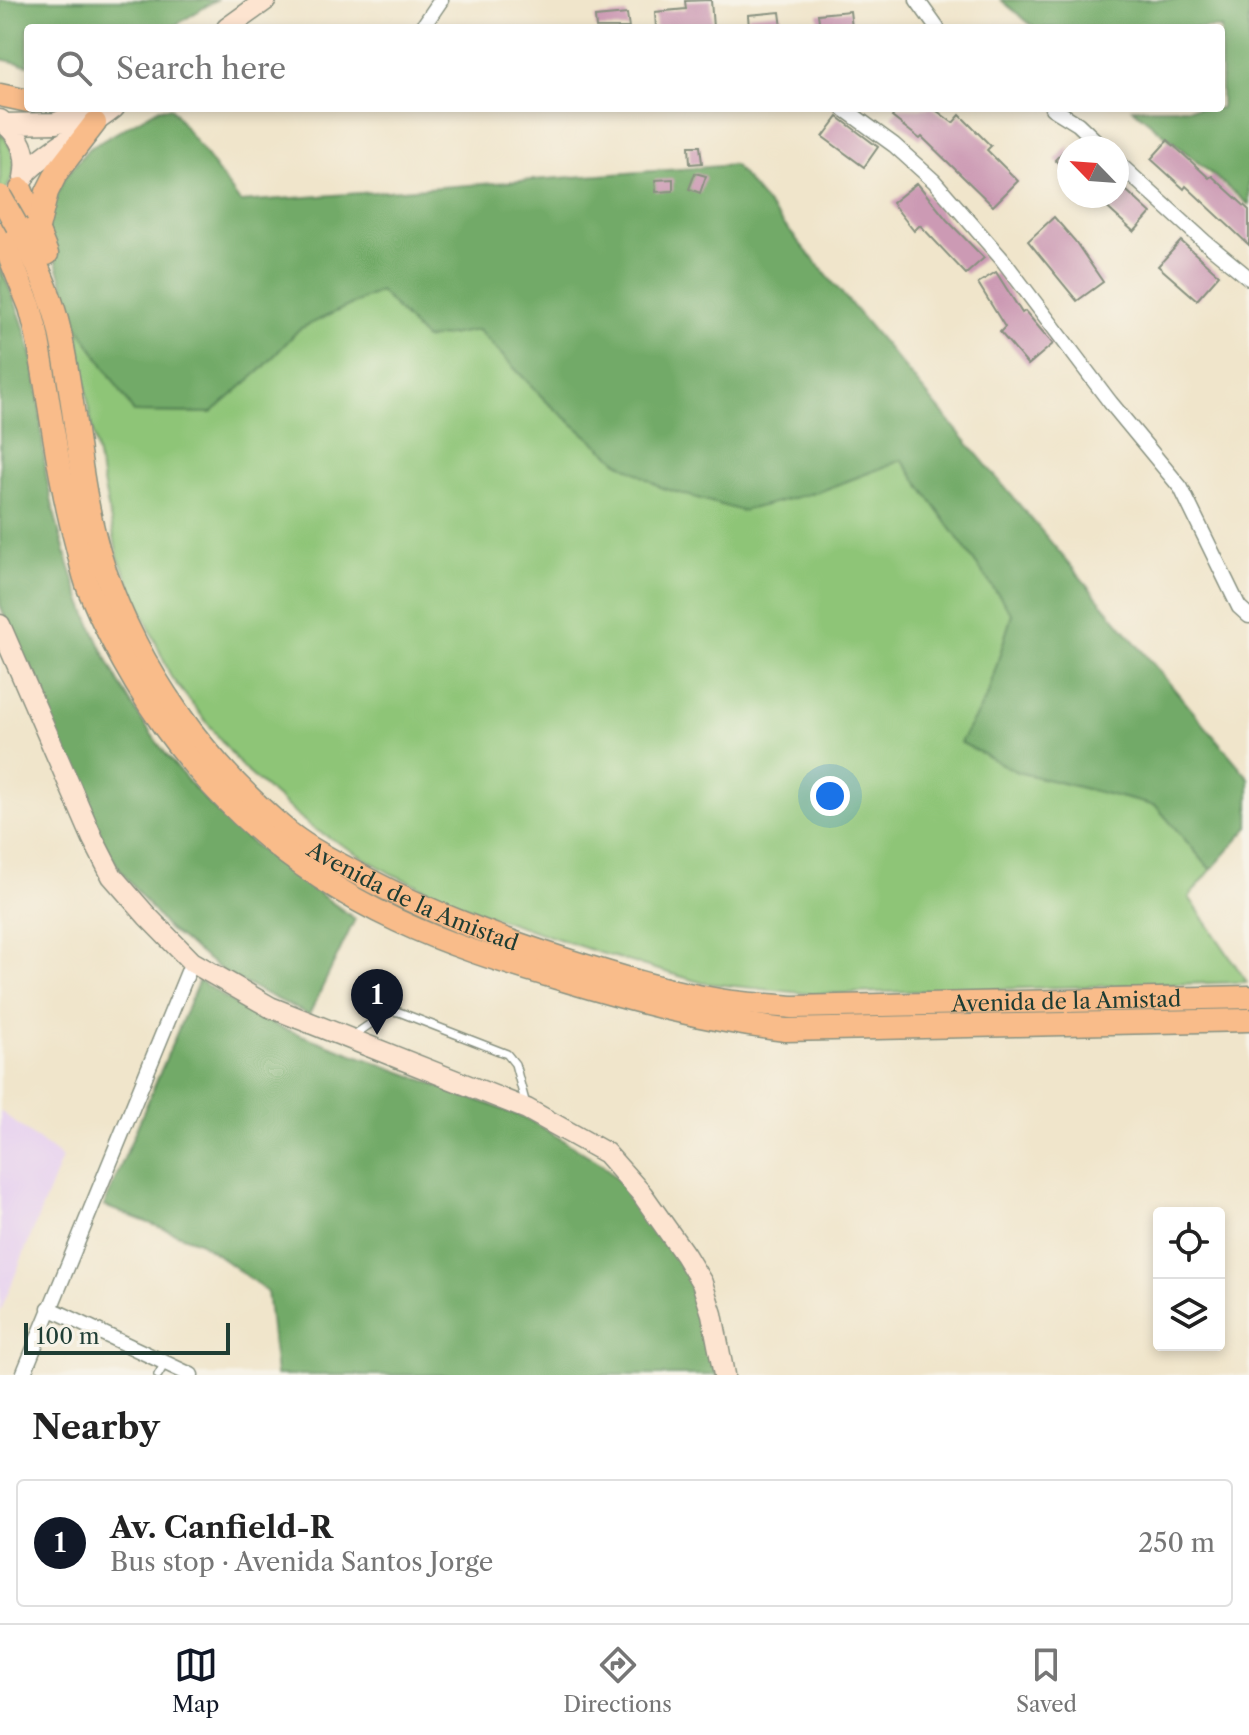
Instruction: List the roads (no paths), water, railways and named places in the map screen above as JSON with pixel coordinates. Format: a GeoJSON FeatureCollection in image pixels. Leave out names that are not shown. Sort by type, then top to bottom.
{"type":"FeatureCollection","features":[{"type":"Feature","properties":{"kind":"main road"},"geometry":{"type":"LineString","coordinates":[[233,24],[266,0]]}},
{"type":"Feature","properties":{"kind":"main road"},"geometry":{"type":"LineString","coordinates":[[0,95],[24,100]]}},
{"type":"Feature","properties":{"kind":"main road"},"geometry":{"type":"LineString","coordinates":[[3,122],[56,123],[93,116]]}},
{"type":"Feature","properties":{"kind":"main road"},"geometry":{"type":"LineString","coordinates":[[16,187],[45,153],[93,116]]}},
{"type":"Feature","properties":{"kind":"main road"},"geometry":{"type":"LineString","coordinates":[[11,228],[52,182],[93,116]]}},
{"type":"Feature","properties":{"kind":"main road"},"geometry":{"type":"LineString","coordinates":[[3,122],[14,132],[24,152],[16,187]]}},
{"type":"Feature","properties":{"kind":"main road","name":"Avenida de la Amistad"},"geometry":{"type":"LineString","coordinates":[[16,187],[11,228],[36,330],[66,505],[87,588],[130,676],[178,747],[224,801],[282,852],[332,886],[398,921],[486,956],[654,1007],[745,1026],[786,1030],[1249,1020]]}},
{"type":"Feature","properties":{"kind":"main road","name":"Avenida de la Amistad"},"geometry":{"type":"LineString","coordinates":[[11,228],[34,260],[58,325],[84,491],[105,569],[135,642],[181,720],[232,778],[290,833],[350,870],[420,907],[531,949],[635,981],[721,1000],[793,1007],[1249,997]]}},
{"type":"Feature","properties":{"kind":"main road"},"geometry":{"type":"LineString","coordinates":[[0,625],[112,876],[192,962],[270,1007],[527,1109],[606,1153],[642,1194],[702,1283],[712,1314],[724,1375]]}},
{"type":"Feature","properties":{"kind":"street"},"geometry":{"type":"LineString","coordinates":[[425,24],[441,0]]}},
{"type":"Feature","properties":{"kind":"street"},"geometry":{"type":"LineString","coordinates":[[917,0],[934,24]]}},
{"type":"Feature","properties":{"kind":"street"},"geometry":{"type":"LineString","coordinates":[[849,112],[894,145],[934,181],[1002,259],[1093,381],[1181,488],[1239,607],[1249,616]]}},
{"type":"Feature","properties":{"kind":"street"},"geometry":{"type":"LineString","coordinates":[[1058,112],[1090,136]]}},
{"type":"Feature","properties":{"kind":"street"},"geometry":{"type":"LineString","coordinates":[[1129,173],[1249,278]]}},
{"type":"Feature","properties":{"kind":"street"},"geometry":{"type":"LineString","coordinates":[[23,1375],[192,962]]}},
{"type":"Feature","properties":{"kind":"street"},"geometry":{"type":"LineString","coordinates":[[49,1308],[161,1369],[187,1374]]}},
{"type":"Feature","properties":{"kind":"lane"},"geometry":{"type":"LineString","coordinates":[[349,1039],[389,1011],[399,1012],[507,1054],[515,1064],[527,1109]]}},
{"type":"Feature","properties":{"kind":"place","name":"Av. Canfield-R"},"geometry":{"type":"Point","coordinates":[377,1035]}}]}
